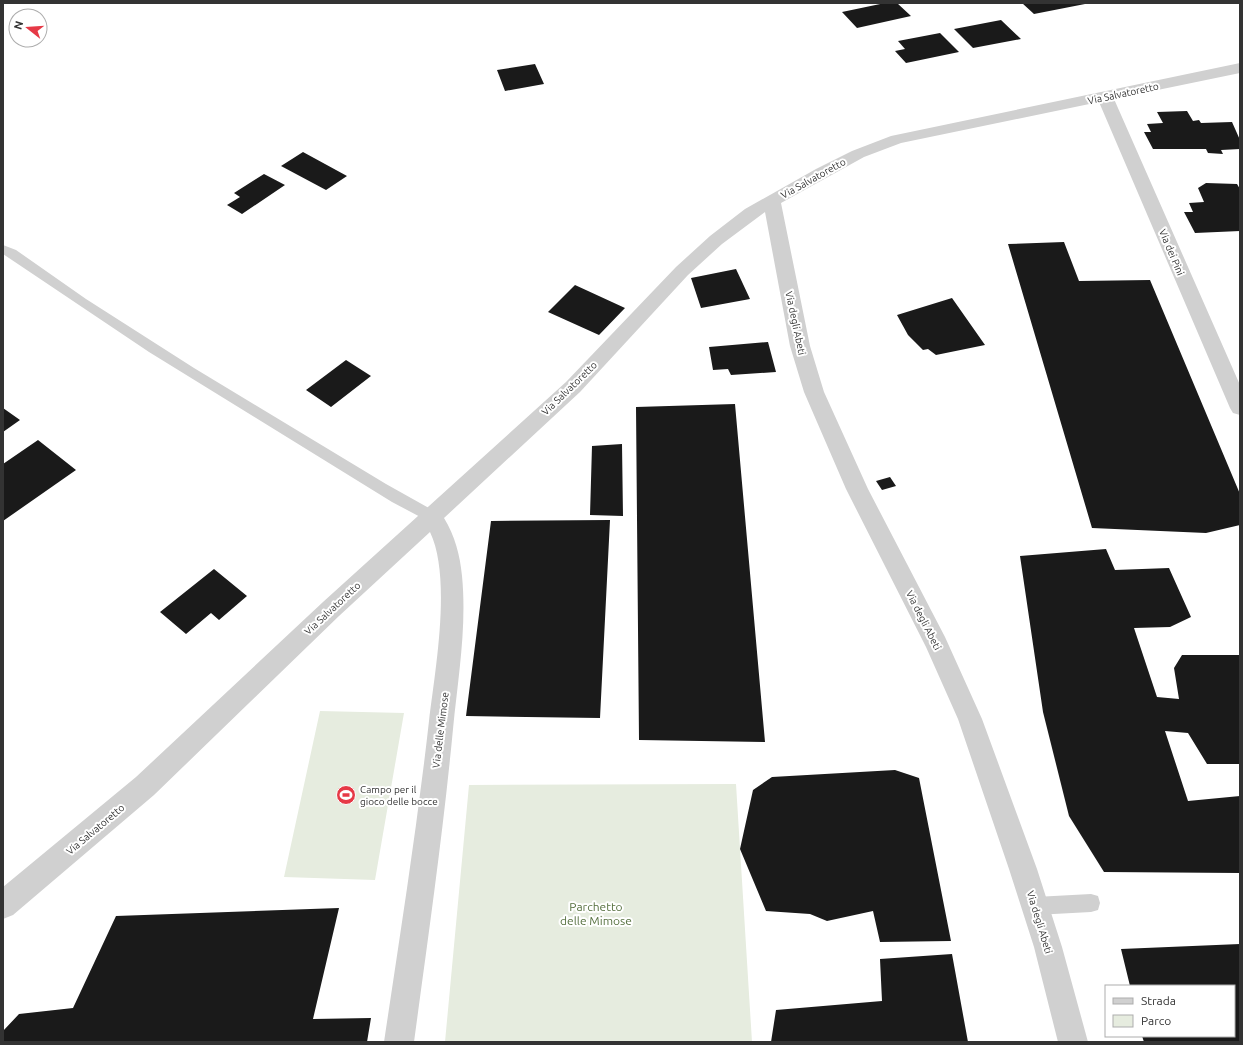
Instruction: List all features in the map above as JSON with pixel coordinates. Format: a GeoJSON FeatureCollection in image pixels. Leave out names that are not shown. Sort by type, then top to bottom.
{"type":"FeatureCollection","features":[{"type":"Feature","properties":{"kind":"street","name":"Via Salvatoretto"},"geometry":{"type":"LineString","coordinates":[[3,905],[145,786],[331,608],[573,387],[682,271],[740,221],[772,201],[858,154],[892,140],[1240,68]]}},
{"type":"Feature","properties":{"kind":"street","name":"Via dei Pini"},"geometry":{"type":"LineString","coordinates":[[1105,97],[1240,408]]}},
{"type":"Feature","properties":{"kind":"street","name":"Via degli Abeti"},"geometry":{"type":"LineString","coordinates":[[772,201],[800,346],[819,406],[857,489],[949,670],[970,719],[1035,906],[1048,947],[1073,1042]]}},
{"type":"Feature","properties":{"kind":"street","name":"Via delle Mimose"},"geometry":{"type":"LineString","coordinates":[[399,1042],[439,748],[451,629],[451,582],[448,555],[443,535],[431,516]]}},
{"type":"Feature","properties":{"kind":"lane"},"geometry":{"type":"LineString","coordinates":[[3,249],[12,253],[60,288],[189,372],[326,454],[398,501],[431,516]]}},
{"type":"Feature","properties":{"kind":"lane"},"geometry":{"type":"LineString","coordinates":[[1035,906],[1091,903]]}},
{"type":"Feature","properties":{"kind":"green space","name":"Campo per il gioco delle bocce"},"geometry":{"type":"Polygon","coordinates":[[[320,711],[404,713],[375,880],[284,877],[320,711]]]}},
{"type":"Feature","properties":{"kind":"green space","name":"Parchetto delle Mimose"},"geometry":{"type":"Polygon","coordinates":[[[736,784],[752,1042],[445,1042],[469,785],[736,784]]]}},
{"type":"Feature","properties":{"kind":"building"},"geometry":{"type":"Polygon","coordinates":[[[885,3],[897,3],[911,16],[857,28],[842,12],[885,3]]]}},
{"type":"Feature","properties":{"kind":"building"},"geometry":{"type":"Polygon","coordinates":[[[1022,3],[1085,3],[1085,4],[1034,14],[1022,3]]]}},
{"type":"Feature","properties":{"kind":"building"},"geometry":{"type":"Polygon","coordinates":[[[1001,20],[1021,39],[973,48],[954,29],[1001,20]]]}},
{"type":"Feature","properties":{"kind":"building"},"geometry":{"type":"Polygon","coordinates":[[[940,33],[959,52],[906,63],[895,51],[905,49],[898,41],[940,33]]]}},
{"type":"Feature","properties":{"kind":"building"},"geometry":{"type":"Polygon","coordinates":[[[535,64],[544,84],[505,91],[497,70],[535,64]]]}},
{"type":"Feature","properties":{"kind":"building"},"geometry":{"type":"Polygon","coordinates":[[[1187,111],[1193,121],[1199,120],[1201,123],[1232,122],[1240,140],[1240,149],[1221,150],[1223,154],[1208,153],[1206,149],[1153,149],[1144,132],[1151,132],[1147,124],[1163,123],[1157,112],[1187,111]]]}},
{"type":"Feature","properties":{"kind":"building"},"geometry":{"type":"Polygon","coordinates":[[[303,152],[347,176],[326,190],[281,166],[303,152]]]}},
{"type":"Feature","properties":{"kind":"building"},"geometry":{"type":"Polygon","coordinates":[[[264,174],[285,185],[242,214],[227,205],[240,197],[234,193],[264,174]]]}},
{"type":"Feature","properties":{"kind":"building"},"geometry":{"type":"Polygon","coordinates":[[[1206,183],[1237,184],[1240,189],[1240,231],[1195,233],[1184,212],[1193,212],[1189,203],[1204,202],[1198,188],[1206,183]]]}},
{"type":"Feature","properties":{"kind":"building"},"geometry":{"type":"Polygon","coordinates":[[[1064,242],[1079,281],[1150,280],[1240,494],[1240,525],[1206,533],[1092,528],[1008,244],[1064,242]]]}},
{"type":"Feature","properties":{"kind":"building"},"geometry":{"type":"Polygon","coordinates":[[[736,269],[750,299],[701,308],[691,278],[736,269]]]}},
{"type":"Feature","properties":{"kind":"building"},"geometry":{"type":"Polygon","coordinates":[[[575,285],[625,308],[599,335],[548,312],[575,285]]]}},
{"type":"Feature","properties":{"kind":"building"},"geometry":{"type":"Polygon","coordinates":[[[952,298],[985,345],[936,355],[928,349],[923,350],[908,335],[897,315],[952,298]]]}},
{"type":"Feature","properties":{"kind":"building"},"geometry":{"type":"Polygon","coordinates":[[[768,342],[776,372],[731,375],[728,369],[713,370],[709,347],[768,342]]]}},
{"type":"Feature","properties":{"kind":"building"},"geometry":{"type":"Polygon","coordinates":[[[346,360],[371,376],[331,407],[306,390],[346,360]]]}},
{"type":"Feature","properties":{"kind":"building"},"geometry":{"type":"Polygon","coordinates":[[[735,404],[765,742],[639,740],[636,407],[735,404]]]}},
{"type":"Feature","properties":{"kind":"building"},"geometry":{"type":"Polygon","coordinates":[[[3,408],[20,420],[3,432],[3,408]]]}},
{"type":"Feature","properties":{"kind":"building"},"geometry":{"type":"Polygon","coordinates":[[[38,440],[76,470],[3,521],[3,464],[38,440]]]}},
{"type":"Feature","properties":{"kind":"building"},"geometry":{"type":"Polygon","coordinates":[[[622,444],[623,516],[590,515],[592,446],[622,444]]]}},
{"type":"Feature","properties":{"kind":"building"},"geometry":{"type":"Polygon","coordinates":[[[890,477],[896,486],[882,490],[876,481],[890,477]]]}},
{"type":"Feature","properties":{"kind":"building"},"geometry":{"type":"Polygon","coordinates":[[[610,520],[600,718],[466,716],[491,521],[610,520]]]}},
{"type":"Feature","properties":{"kind":"building"},"geometry":{"type":"Polygon","coordinates":[[[1106,549],[1115,570],[1169,568],[1191,617],[1170,627],[1134,628],[1157,697],[1179,699],[1174,668],[1182,655],[1240,655],[1240,764],[1207,764],[1188,733],[1165,731],[1188,801],[1240,796],[1240,873],[1104,872],[1069,816],[1043,712],[1020,556],[1106,549]]]}},
{"type":"Feature","properties":{"kind":"building"},"geometry":{"type":"Polygon","coordinates":[[[214,569],[247,596],[219,620],[211,613],[186,634],[160,612],[214,569]]]}},
{"type":"Feature","properties":{"kind":"building"},"geometry":{"type":"Polygon","coordinates":[[[895,770],[919,778],[951,941],[880,942],[873,911],[827,921],[810,914],[766,911],[740,849],[753,790],[772,777],[895,770]]]}},
{"type":"Feature","properties":{"kind":"building"},"geometry":{"type":"Polygon","coordinates":[[[339,908],[313,1019],[371,1018],[367,1042],[3,1042],[3,1031],[19,1014],[73,1008],[116,916],[339,908]]]}},
{"type":"Feature","properties":{"kind":"building"},"geometry":{"type":"Polygon","coordinates":[[[1240,944],[1240,1042],[1144,1042],[1142,1037],[1235,1037],[1235,985],[1130,985],[1121,949],[1240,944]]]}},
{"type":"Feature","properties":{"kind":"building"},"geometry":{"type":"Polygon","coordinates":[[[952,954],[968,1042],[771,1042],[776,1010],[882,1001],[880,959],[952,954]]]}},
{"type":"Feature","properties":{"kind":"place","name":"Campo per il gioco delle bocce"},"geometry":{"type":"Point","coordinates":[346,795]}}]}
